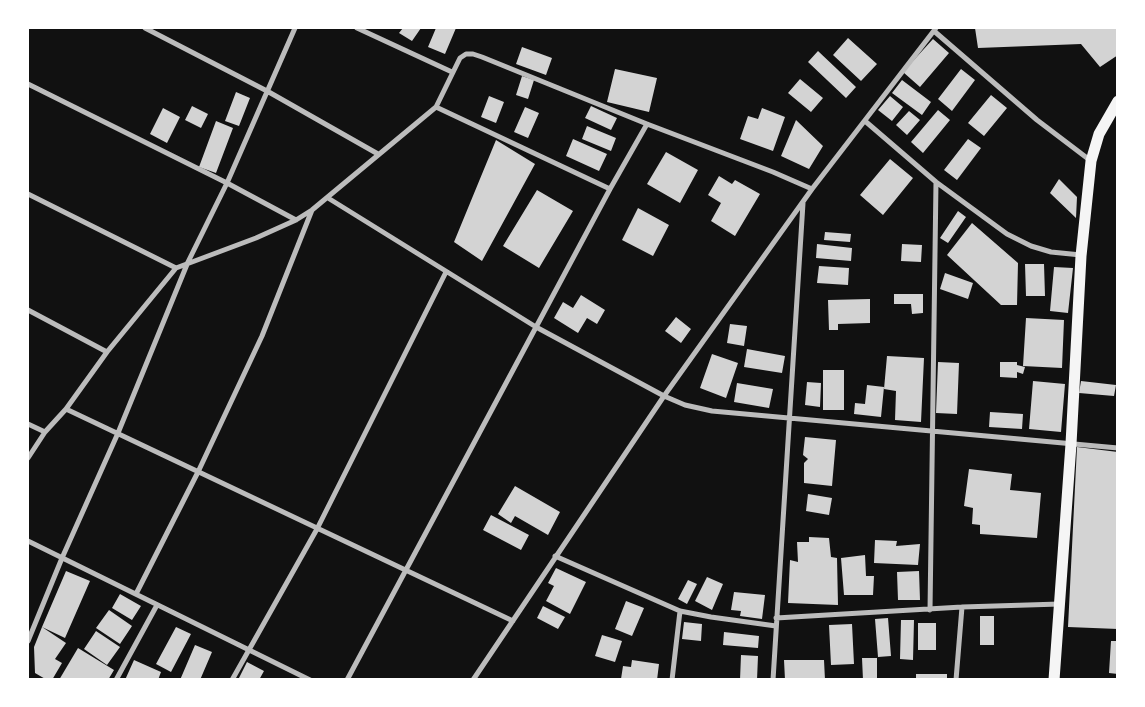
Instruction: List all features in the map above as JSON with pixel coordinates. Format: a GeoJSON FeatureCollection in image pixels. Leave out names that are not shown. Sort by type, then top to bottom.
{"type":"FeatureCollection","features":[{"type":"Feature","properties":{"kind":"main road"},"geometry":{"type":"LineString","coordinates":[[1054,680],[1081,256],[1091,162],[1099,134],[1118,101]]}},
{"type":"Feature","properties":{"kind":"street"},"geometry":{"type":"LineString","coordinates":[[145,28],[267,91],[378,154]]}},
{"type":"Feature","properties":{"kind":"street"},"geometry":{"type":"LineString","coordinates":[[28,641],[62,558],[118,433],[188,262],[227,183],[295,28]]}},
{"type":"Feature","properties":{"kind":"street"},"geometry":{"type":"LineString","coordinates":[[357,28],[452,72]]}},
{"type":"Feature","properties":{"kind":"street"},"geometry":{"type":"LineString","coordinates":[[473,680],[664,396],[812,189],[935,29],[1038,120],[1091,162]]}},
{"type":"Feature","properties":{"kind":"street"},"geometry":{"type":"LineString","coordinates":[[28,458],[45,432],[66,409],[107,352],[176,268],[256,238],[296,220],[312,210],[436,107],[452,72],[460,58],[466,54],[482,57],[812,189]]}},
{"type":"Feature","properties":{"kind":"street"},"geometry":{"type":"LineString","coordinates":[[28,84],[227,183],[296,220]]}},
{"type":"Feature","properties":{"kind":"street"},"geometry":{"type":"LineString","coordinates":[[436,107],[610,189]]}},
{"type":"Feature","properties":{"kind":"street"},"geometry":{"type":"LineString","coordinates":[[865,121],[936,182],[1007,234],[1030,246],[1051,252],[1081,256]]}},
{"type":"Feature","properties":{"kind":"street"},"geometry":{"type":"LineString","coordinates":[[347,680],[610,189],[647,124]]}},
{"type":"Feature","properties":{"kind":"street"},"geometry":{"type":"LineString","coordinates":[[930,610],[936,182]]}},
{"type":"Feature","properties":{"kind":"street"},"geometry":{"type":"LineString","coordinates":[[28,194],[176,268]]}},
{"type":"Feature","properties":{"kind":"street"},"geometry":{"type":"LineString","coordinates":[[328,198],[536,327],[664,396],[685,405],[712,411],[1118,448]]}},
{"type":"Feature","properties":{"kind":"street"},"geometry":{"type":"LineString","coordinates":[[773,680],[804,202]]}},
{"type":"Feature","properties":{"kind":"street"},"geometry":{"type":"LineString","coordinates":[[136,594],[198,472],[262,336],[312,210]]}},
{"type":"Feature","properties":{"kind":"street"},"geometry":{"type":"LineString","coordinates":[[232,680],[317,529],[446,272]]}},
{"type":"Feature","properties":{"kind":"street"},"geometry":{"type":"LineString","coordinates":[[28,310],[107,352]]}},
{"type":"Feature","properties":{"kind":"street"},"geometry":{"type":"LineString","coordinates":[[66,409],[513,621]]}},
{"type":"Feature","properties":{"kind":"street"},"geometry":{"type":"LineString","coordinates":[[28,424],[45,432]]}},
{"type":"Feature","properties":{"kind":"street"},"geometry":{"type":"LineString","coordinates":[[28,540],[310,680]]}},
{"type":"Feature","properties":{"kind":"street"},"geometry":{"type":"LineString","coordinates":[[556,556],[680,611],[776,626]]}},
{"type":"Feature","properties":{"kind":"street"},"geometry":{"type":"LineString","coordinates":[[776,618],[962,607],[1060,604]]}},
{"type":"Feature","properties":{"kind":"street"},"geometry":{"type":"LineString","coordinates":[[116,680],[157,605]]}},
{"type":"Feature","properties":{"kind":"street"},"geometry":{"type":"LineString","coordinates":[[956,680],[962,607]]}},
{"type":"Feature","properties":{"kind":"street"},"geometry":{"type":"LineString","coordinates":[[672,680],[680,611]]}},
{"type":"Feature","properties":{"kind":"building"},"geometry":{"type":"Polygon","coordinates":[[[403,28],[421,28],[412,41],[399,33],[403,28]]]}},
{"type":"Feature","properties":{"kind":"building"},"geometry":{"type":"Polygon","coordinates":[[[436,28],[456,28],[445,54],[428,47],[436,28]]]}},
{"type":"Feature","properties":{"kind":"building"},"geometry":{"type":"Polygon","coordinates":[[[975,28],[1118,28],[1118,55],[1100,67],[1081,44],[978,48],[975,28]]]}},
{"type":"Feature","properties":{"kind":"building"},"geometry":{"type":"Polygon","coordinates":[[[848,38],[877,64],[861,81],[833,55],[848,38]]]}},
{"type":"Feature","properties":{"kind":"building"},"geometry":{"type":"Polygon","coordinates":[[[933,39],[949,53],[920,87],[903,72],[933,39]]]}},
{"type":"Feature","properties":{"kind":"building"},"geometry":{"type":"Polygon","coordinates":[[[522,47],[552,58],[546,75],[516,64],[522,47]]]}},
{"type":"Feature","properties":{"kind":"building"},"geometry":{"type":"Polygon","coordinates":[[[818,51],[856,87],[846,98],[808,62],[818,51]]]}},
{"type":"Feature","properties":{"kind":"building"},"geometry":{"type":"Polygon","coordinates":[[[615,69],[657,78],[649,112],[607,102],[615,69]]]}},
{"type":"Feature","properties":{"kind":"building"},"geometry":{"type":"Polygon","coordinates":[[[961,69],[975,80],[952,111],[938,99],[961,69]]]}},
{"type":"Feature","properties":{"kind":"building"},"geometry":{"type":"Polygon","coordinates":[[[522,76],[534,80],[528,99],[516,95],[522,76]]]}},
{"type":"Feature","properties":{"kind":"building"},"geometry":{"type":"Polygon","coordinates":[[[800,79],[823,98],[811,112],[788,93],[800,79]]]}},
{"type":"Feature","properties":{"kind":"building"},"geometry":{"type":"Polygon","coordinates":[[[902,80],[931,102],[922,115],[892,93],[902,80]]]}},
{"type":"Feature","properties":{"kind":"building"},"geometry":{"type":"Polygon","coordinates":[[[236,92],[250,98],[239,126],[225,121],[236,92]]]}},
{"type":"Feature","properties":{"kind":"building"},"geometry":{"type":"Polygon","coordinates":[[[991,95],[1007,108],[984,136],[968,123],[991,95]]]}},
{"type":"Feature","properties":{"kind":"building"},"geometry":{"type":"Polygon","coordinates":[[[489,96],[504,102],[496,123],[481,117],[489,96]]]}},
{"type":"Feature","properties":{"kind":"building"},"geometry":{"type":"Polygon","coordinates":[[[890,96],[903,107],[892,121],[878,110],[890,96]]]}},
{"type":"Feature","properties":{"kind":"building"},"geometry":{"type":"Polygon","coordinates":[[[192,106],[208,114],[201,128],[185,120],[192,106]]]}},
{"type":"Feature","properties":{"kind":"building"},"geometry":{"type":"Polygon","coordinates":[[[591,106],[617,118],[611,130],[585,118],[591,106]]]}},
{"type":"Feature","properties":{"kind":"building"},"geometry":{"type":"Polygon","coordinates":[[[525,107],[539,113],[528,138],[514,132],[525,107]]]}},
{"type":"Feature","properties":{"kind":"building"},"geometry":{"type":"Polygon","coordinates":[[[163,108],[180,117],[167,143],[150,134],[163,108]]]}},
{"type":"Feature","properties":{"kind":"building"},"geometry":{"type":"Polygon","coordinates":[[[762,108],[785,117],[773,151],[740,139],[748,116],[758,119],[762,108]]]}},
{"type":"Feature","properties":{"kind":"building"},"geometry":{"type":"Polygon","coordinates":[[[938,110],[950,120],[923,153],[911,142],[938,110]]]}},
{"type":"Feature","properties":{"kind":"building"},"geometry":{"type":"Polygon","coordinates":[[[909,111],[920,120],[907,135],[896,125],[909,111]]]}},
{"type":"Feature","properties":{"kind":"building"},"geometry":{"type":"Polygon","coordinates":[[[796,120],[823,146],[809,169],[781,156],[796,120]]]}},
{"type":"Feature","properties":{"kind":"building"},"geometry":{"type":"Polygon","coordinates":[[[216,121],[233,128],[216,173],[199,167],[216,121]]]}},
{"type":"Feature","properties":{"kind":"building"},"geometry":{"type":"Polygon","coordinates":[[[587,126],[616,138],[611,151],[582,139],[587,126]]]}},
{"type":"Feature","properties":{"kind":"building"},"geometry":{"type":"Polygon","coordinates":[[[573,139],[607,154],[599,171],[566,156],[573,139]]]}},
{"type":"Feature","properties":{"kind":"building"},"geometry":{"type":"Polygon","coordinates":[[[968,139],[981,148],[957,180],[944,170],[968,139]]]}},
{"type":"Feature","properties":{"kind":"building"},"geometry":{"type":"Polygon","coordinates":[[[496,140],[535,164],[482,261],[454,242],[496,140]]]}},
{"type":"Feature","properties":{"kind":"building"},"geometry":{"type":"Polygon","coordinates":[[[666,152],[698,170],[680,203],[647,184],[666,152]]]}},
{"type":"Feature","properties":{"kind":"building"},"geometry":{"type":"Polygon","coordinates":[[[890,159],[913,178],[883,215],[860,195],[890,159]]]}},
{"type":"Feature","properties":{"kind":"building"},"geometry":{"type":"Polygon","coordinates":[[[719,176],[732,184],[735,180],[760,194],[735,236],[711,221],[721,203],[708,195],[719,176]]]}},
{"type":"Feature","properties":{"kind":"building"},"geometry":{"type":"Polygon","coordinates":[[[1059,179],[1077,197],[1076,218],[1050,193],[1059,179]]]}},
{"type":"Feature","properties":{"kind":"building"},"geometry":{"type":"Polygon","coordinates":[[[537,190],[573,211],[539,268],[503,246],[537,190]]]}},
{"type":"Feature","properties":{"kind":"building"},"geometry":{"type":"Polygon","coordinates":[[[638,208],[669,225],[653,256],[622,240],[638,208]]]}},
{"type":"Feature","properties":{"kind":"building"},"geometry":{"type":"Polygon","coordinates":[[[958,211],[966,217],[948,243],[940,238],[958,211]]]}},
{"type":"Feature","properties":{"kind":"building"},"geometry":{"type":"Polygon","coordinates":[[[972,223],[1018,263],[1017,305],[1001,305],[947,255],[972,223]]]}},
{"type":"Feature","properties":{"kind":"building"},"geometry":{"type":"Polygon","coordinates":[[[825,232],[851,234],[850,242],[824,240],[825,232]]]}},
{"type":"Feature","properties":{"kind":"building"},"geometry":{"type":"Polygon","coordinates":[[[817,244],[852,248],[851,261],[816,258],[817,244]]]}},
{"type":"Feature","properties":{"kind":"building"},"geometry":{"type":"Polygon","coordinates":[[[902,244],[922,245],[921,262],[901,261],[902,244]]]}},
{"type":"Feature","properties":{"kind":"building"},"geometry":{"type":"Polygon","coordinates":[[[1025,264],[1044,264],[1045,296],[1026,296],[1025,264]]]}},
{"type":"Feature","properties":{"kind":"building"},"geometry":{"type":"Polygon","coordinates":[[[819,266],[849,268],[848,285],[817,283],[819,266]]]}},
{"type":"Feature","properties":{"kind":"building"},"geometry":{"type":"Polygon","coordinates":[[[1054,267],[1073,268],[1068,313],[1050,311],[1054,267]]]}},
{"type":"Feature","properties":{"kind":"building"},"geometry":{"type":"Polygon","coordinates":[[[945,273],[973,283],[968,299],[940,289],[945,273]]]}},
{"type":"Feature","properties":{"kind":"building"},"geometry":{"type":"Polygon","coordinates":[[[894,294],[923,294],[923,313],[912,314],[911,304],[894,304],[894,294]]]}},
{"type":"Feature","properties":{"kind":"building"},"geometry":{"type":"Polygon","coordinates":[[[581,295],[605,310],[597,324],[587,318],[578,333],[554,318],[563,302],[573,308],[581,295]]]}},
{"type":"Feature","properties":{"kind":"building"},"geometry":{"type":"Polygon","coordinates":[[[870,299],[870,323],[838,324],[838,330],[829,330],[828,300],[870,299]]]}},
{"type":"Feature","properties":{"kind":"building"},"geometry":{"type":"Polygon","coordinates":[[[676,317],[691,329],[681,343],[665,331],[676,317]]]}},
{"type":"Feature","properties":{"kind":"building"},"geometry":{"type":"Polygon","coordinates":[[[1026,318],[1064,320],[1062,368],[1023,366],[1026,318]]]}},
{"type":"Feature","properties":{"kind":"building"},"geometry":{"type":"Polygon","coordinates":[[[730,324],[747,326],[744,346],[727,343],[730,324]]]}},
{"type":"Feature","properties":{"kind":"building"},"geometry":{"type":"Polygon","coordinates":[[[747,349],[785,356],[782,373],[744,367],[747,349]]]}},
{"type":"Feature","properties":{"kind":"building"},"geometry":{"type":"Polygon","coordinates":[[[712,354],[738,363],[726,398],[700,388],[712,354]]]}},
{"type":"Feature","properties":{"kind":"building"},"geometry":{"type":"Polygon","coordinates":[[[887,356],[924,358],[921,422],[895,420],[896,391],[884,389],[887,356]]]}},
{"type":"Feature","properties":{"kind":"building"},"geometry":{"type":"Polygon","coordinates":[[[938,362],[959,363],[957,414],[936,413],[938,362]]]}},
{"type":"Feature","properties":{"kind":"building"},"geometry":{"type":"Polygon","coordinates":[[[1000,362],[1017,362],[1017,365],[1025,367],[1023,374],[1017,372],[1017,378],[1000,377],[1000,362]]]}},
{"type":"Feature","properties":{"kind":"building"},"geometry":{"type":"Polygon","coordinates":[[[823,370],[844,370],[844,410],[823,410],[823,370]]]}},
{"type":"Feature","properties":{"kind":"building"},"geometry":{"type":"Polygon","coordinates":[[[1033,381],[1065,384],[1061,432],[1029,429],[1033,381]]]}},
{"type":"Feature","properties":{"kind":"building"},"geometry":{"type":"Polygon","coordinates":[[[1081,381],[1116,385],[1114,396],[1079,393],[1081,381]]]}},
{"type":"Feature","properties":{"kind":"building"},"geometry":{"type":"Polygon","coordinates":[[[807,382],[821,383],[820,407],[805,405],[807,382]]]}},
{"type":"Feature","properties":{"kind":"building"},"geometry":{"type":"Polygon","coordinates":[[[737,383],[773,389],[769,408],[734,402],[737,383]]]}},
{"type":"Feature","properties":{"kind":"building"},"geometry":{"type":"Polygon","coordinates":[[[867,385],[884,387],[881,417],[854,414],[855,403],[865,404],[867,385]]]}},
{"type":"Feature","properties":{"kind":"building"},"geometry":{"type":"Polygon","coordinates":[[[990,412],[1023,414],[1022,429],[989,427],[990,412]]]}},
{"type":"Feature","properties":{"kind":"building"},"geometry":{"type":"Polygon","coordinates":[[[805,437],[836,440],[832,486],[804,483],[804,463],[808,459],[803,455],[805,437]]]}},
{"type":"Feature","properties":{"kind":"building"},"geometry":{"type":"Polygon","coordinates":[[[1077,447],[1118,452],[1118,629],[1068,627],[1077,447]]]}},
{"type":"Feature","properties":{"kind":"building"},"geometry":{"type":"Polygon","coordinates":[[[969,469],[1012,474],[1010,490],[1041,493],[1037,538],[980,534],[980,525],[972,524],[973,508],[964,506],[969,469]]]}},
{"type":"Feature","properties":{"kind":"building"},"geometry":{"type":"Polygon","coordinates":[[[515,486],[560,512],[548,535],[515,516],[511,523],[498,514],[515,486]]]}},
{"type":"Feature","properties":{"kind":"building"},"geometry":{"type":"Polygon","coordinates":[[[808,494],[832,498],[829,515],[806,511],[808,494]]]}},
{"type":"Feature","properties":{"kind":"building"},"geometry":{"type":"Polygon","coordinates":[[[491,515],[529,535],[521,550],[483,530],[491,515]]]}},
{"type":"Feature","properties":{"kind":"building"},"geometry":{"type":"Polygon","coordinates":[[[809,537],[829,538],[831,557],[837,558],[838,605],[788,603],[790,560],[798,562],[797,542],[809,542],[809,537]]]}},
{"type":"Feature","properties":{"kind":"building"},"geometry":{"type":"Polygon","coordinates":[[[875,540],[897,541],[896,546],[920,544],[918,565],[874,563],[875,540]]]}},
{"type":"Feature","properties":{"kind":"building"},"geometry":{"type":"Polygon","coordinates":[[[865,555],[866,576],[874,576],[873,595],[844,595],[841,558],[865,555]]]}},
{"type":"Feature","properties":{"kind":"building"},"geometry":{"type":"Polygon","coordinates":[[[556,568],[586,582],[570,614],[546,601],[554,586],[548,583],[556,568]]]}},
{"type":"Feature","properties":{"kind":"building"},"geometry":{"type":"Polygon","coordinates":[[[66,571],[90,581],[65,638],[42,627],[66,571]]]}},
{"type":"Feature","properties":{"kind":"building"},"geometry":{"type":"Polygon","coordinates":[[[919,571],[920,600],[898,600],[897,572],[919,571]]]}},
{"type":"Feature","properties":{"kind":"building"},"geometry":{"type":"Polygon","coordinates":[[[707,577],[723,584],[712,610],[695,601],[707,577]]]}},
{"type":"Feature","properties":{"kind":"building"},"geometry":{"type":"Polygon","coordinates":[[[688,580],[697,584],[687,604],[678,599],[688,580]]]}},
{"type":"Feature","properties":{"kind":"building"},"geometry":{"type":"Polygon","coordinates":[[[734,592],[765,595],[762,619],[740,616],[741,611],[731,610],[734,592]]]}},
{"type":"Feature","properties":{"kind":"building"},"geometry":{"type":"Polygon","coordinates":[[[120,594],[141,606],[132,620],[112,608],[120,594]]]}},
{"type":"Feature","properties":{"kind":"building"},"geometry":{"type":"Polygon","coordinates":[[[626,601],[644,608],[632,636],[615,629],[626,601]]]}},
{"type":"Feature","properties":{"kind":"building"},"geometry":{"type":"Polygon","coordinates":[[[543,606],[565,617],[558,629],[537,618],[543,606]]]}},
{"type":"Feature","properties":{"kind":"building"},"geometry":{"type":"Polygon","coordinates":[[[109,610],[132,626],[120,644],[96,628],[109,610]]]}},
{"type":"Feature","properties":{"kind":"building"},"geometry":{"type":"Polygon","coordinates":[[[980,616],[994,616],[994,645],[980,645],[980,616]]]}},
{"type":"Feature","properties":{"kind":"building"},"geometry":{"type":"Polygon","coordinates":[[[888,618],[891,656],[878,657],[875,619],[888,618]]]}},
{"type":"Feature","properties":{"kind":"building"},"geometry":{"type":"Polygon","coordinates":[[[901,620],[914,620],[913,660],[900,659],[901,620]]]}},
{"type":"Feature","properties":{"kind":"building"},"geometry":{"type":"Polygon","coordinates":[[[684,622],[702,624],[701,641],[682,639],[684,622]]]}},
{"type":"Feature","properties":{"kind":"building"},"geometry":{"type":"Polygon","coordinates":[[[918,623],[936,623],[936,650],[918,650],[918,623]]]}},
{"type":"Feature","properties":{"kind":"building"},"geometry":{"type":"Polygon","coordinates":[[[852,624],[854,664],[831,665],[829,625],[852,624]]]}},
{"type":"Feature","properties":{"kind":"building"},"geometry":{"type":"Polygon","coordinates":[[[42,627],[66,643],[55,659],[62,663],[52,680],[47,680],[35,673],[34,647],[42,627]]]}},
{"type":"Feature","properties":{"kind":"building"},"geometry":{"type":"Polygon","coordinates":[[[176,627],[191,634],[171,672],[156,664],[176,627]]]}},
{"type":"Feature","properties":{"kind":"building"},"geometry":{"type":"Polygon","coordinates":[[[96,631],[120,647],[107,665],[84,649],[96,631]]]}},
{"type":"Feature","properties":{"kind":"building"},"geometry":{"type":"Polygon","coordinates":[[[724,632],[759,636],[758,648],[723,645],[724,632]]]}},
{"type":"Feature","properties":{"kind":"building"},"geometry":{"type":"Polygon","coordinates":[[[602,635],[622,641],[615,662],[595,656],[602,635]]]}},
{"type":"Feature","properties":{"kind":"building"},"geometry":{"type":"Polygon","coordinates":[[[1111,641],[1118,641],[1118,674],[1109,673],[1111,641]]]}},
{"type":"Feature","properties":{"kind":"building"},"geometry":{"type":"Polygon","coordinates":[[[195,645],[212,652],[200,680],[180,680],[195,645]]]}},
{"type":"Feature","properties":{"kind":"building"},"geometry":{"type":"Polygon","coordinates":[[[78,648],[114,670],[108,680],[59,680],[78,648]]]}},
{"type":"Feature","properties":{"kind":"building"},"geometry":{"type":"Polygon","coordinates":[[[741,655],[758,656],[757,680],[740,680],[741,655]]]}},
{"type":"Feature","properties":{"kind":"building"},"geometry":{"type":"Polygon","coordinates":[[[862,658],[877,658],[877,680],[863,680],[862,658]]]}},
{"type":"Feature","properties":{"kind":"building"},"geometry":{"type":"Polygon","coordinates":[[[134,660],[161,672],[158,680],[125,680],[134,660]]]}},
{"type":"Feature","properties":{"kind":"building"},"geometry":{"type":"Polygon","coordinates":[[[632,660],[659,664],[657,680],[621,679],[623,666],[631,667],[632,660]]]}},
{"type":"Feature","properties":{"kind":"building"},"geometry":{"type":"Polygon","coordinates":[[[784,660],[824,660],[825,680],[785,680],[784,660]]]}},
{"type":"Feature","properties":{"kind":"building"},"geometry":{"type":"Polygon","coordinates":[[[247,662],[264,671],[259,680],[238,680],[247,662]]]}},
{"type":"Feature","properties":{"kind":"building"},"geometry":{"type":"Polygon","coordinates":[[[916,674],[947,674],[947,680],[916,680],[916,674]]]}}]}
